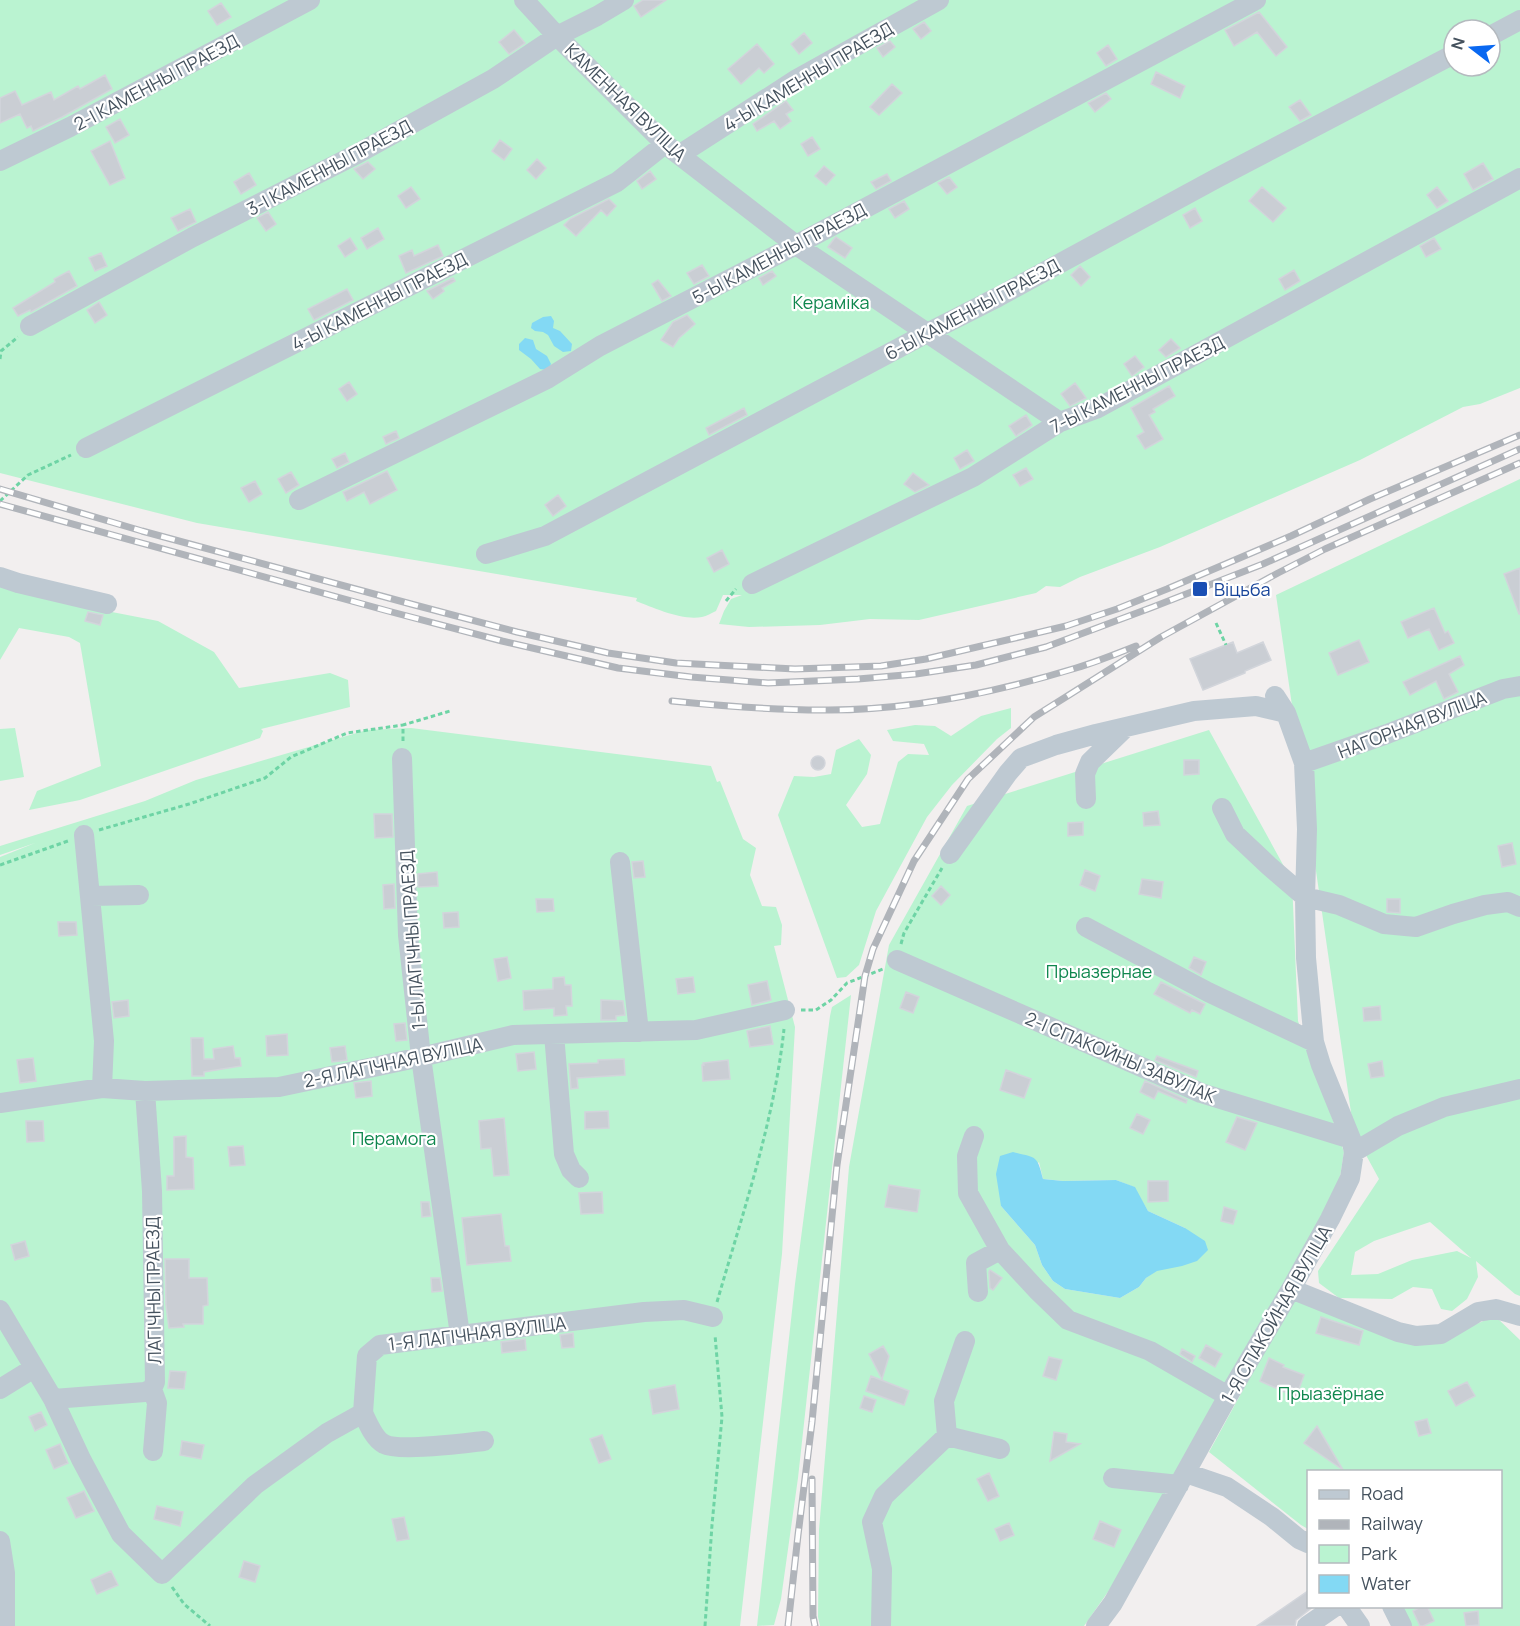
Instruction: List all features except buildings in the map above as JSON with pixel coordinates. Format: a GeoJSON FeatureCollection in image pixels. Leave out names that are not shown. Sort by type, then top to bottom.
{"type":"FeatureCollection","features":[{"type":"Feature","properties":{"kind":"street","name":"2-І КАМЕННЫ ПРАЕЗД"},"geometry":{"type":"LineString","coordinates":[[0,161],[70,127],[310,0]]}},
{"type":"Feature","properties":{"kind":"street","name":"КАМЕННАЯ ВУЛІЦА"},"geometry":{"type":"LineString","coordinates":[[524,0],[672,150],[796,245],[1060,422]]}},
{"type":"Feature","properties":{"kind":"street","name":"3-І КАМЕННЫ ПРАЕЗД"},"geometry":{"type":"LineString","coordinates":[[30,326],[193,237],[357,154],[483,85],[557,36],[624,0]]}},
{"type":"Feature","properties":{"kind":"street","name":"4-Ы КАМЕННЫ ПРАЕЗД"},"geometry":{"type":"LineString","coordinates":[[86,448],[616,182],[939,0]]}},
{"type":"Feature","properties":{"kind":"street","name":"5-Ы КАМЕННЫ ПРАЕЗД"},"geometry":{"type":"LineString","coordinates":[[299,500],[547,379],[600,346],[796,245],[1256,0]]}},
{"type":"Feature","properties":{"kind":"street"},"geometry":{"type":"LineString","coordinates":[[1502,30],[1520,20]]}},
{"type":"Feature","properties":{"kind":"street","name":"6-Ы КАМЕННЫ ПРАЕЗД"},"geometry":{"type":"LineString","coordinates":[[486,554],[544,536],[1442,60]]}},
{"type":"Feature","properties":{"kind":"street","name":"7-Ы КАМЕННЫ ПРАЕЗД"},"geometry":{"type":"LineString","coordinates":[[752,585],[973,477],[1060,422],[1098,408],[1520,178]]}},
{"type":"Feature","properties":{"kind":"street"},"geometry":{"type":"LineString","coordinates":[[0,577],[107,604]]}},
{"type":"Feature","properties":{"kind":"street","name":"НАГОРНАЯ ВУЛІЦА"},"geometry":{"type":"LineString","coordinates":[[1304,763],[1503,689],[1520,686]]}},
{"type":"Feature","properties":{"kind":"street"},"geometry":{"type":"LineString","coordinates":[[1275,696],[1287,713],[1304,763],[1307,828],[1306,958],[1314,1042],[1353,1145],[1444,1107],[1519,1088]]}},
{"type":"Feature","properties":{"kind":"street"},"geometry":{"type":"LineString","coordinates":[[950,854],[1008,772],[1021,758],[1056,745],[1194,711],[1256,706],[1287,713]]}},
{"type":"Feature","properties":{"kind":"street"},"geometry":{"type":"LineString","coordinates":[[1086,799],[1085,774],[1090,762],[1128,726]]}},
{"type":"Feature","properties":{"kind":"street","name":"1-Ы ЛАГІЧНЫ ПРАЕЗД"},"geometry":{"type":"LineString","coordinates":[[402,758],[408,935],[421,1057],[460,1335]]}},
{"type":"Feature","properties":{"kind":"street"},"geometry":{"type":"LineString","coordinates":[[1222,808],[1235,834],[1305,897],[1339,905],[1384,924],[1416,927],[1485,905],[1508,902],[1520,907]]}},
{"type":"Feature","properties":{"kind":"street"},"geometry":{"type":"LineString","coordinates":[[84,835],[104,1041],[102,1088]]}},
{"type":"Feature","properties":{"kind":"street"},"geometry":{"type":"LineString","coordinates":[[620,862],[639,1032]]}},
{"type":"Feature","properties":{"kind":"street"},"geometry":{"type":"LineString","coordinates":[[91,896],[139,895]]}},
{"type":"Feature","properties":{"kind":"street"},"geometry":{"type":"LineString","coordinates":[[1086,927],[1208,992],[1314,1042]]}},
{"type":"Feature","properties":{"kind":"street","name":"2-І СПАКОЙНЫ ЗАВУЛАК"},"geometry":{"type":"LineString","coordinates":[[897,960],[1201,1093],[1353,1145]]}},
{"type":"Feature","properties":{"kind":"street","name":"2-Я ЛАГІЧНАЯ ВУЛІЦА"},"geometry":{"type":"LineString","coordinates":[[0,1103],[102,1088],[145,1091],[279,1087],[513,1035],[696,1030],[785,1010]]}},
{"type":"Feature","properties":{"kind":"street"},"geometry":{"type":"LineString","coordinates":[[554,1034],[564,1154],[571,1170],[579,1178]]}},
{"type":"Feature","properties":{"kind":"street","name":"ЛАГІЧНЫ ПРАЕЗД"},"geometry":{"type":"LineString","coordinates":[[53,1399],[145,1392],[152,1389],[155,1382],[152,1191],[145,1091]]}},
{"type":"Feature","properties":{"kind":"street"},"geometry":{"type":"LineString","coordinates":[[974,1136],[967,1156],[968,1193],[1000,1250],[1037,1290],[1068,1320],[1150,1351],[1228,1396]]}},
{"type":"Feature","properties":{"kind":"street","name":"1-Я СПАКОЙНАЯ ВУЛІЦА"},"geometry":{"type":"LineString","coordinates":[[1096,1626],[1113,1603],[1330,1219],[1350,1178],[1353,1145]]}},
{"type":"Feature","properties":{"kind":"street"},"geometry":{"type":"LineString","coordinates":[[978,1292],[976,1263],[1000,1250]]}},
{"type":"Feature","properties":{"kind":"street"},"geometry":{"type":"LineString","coordinates":[[1291,1289],[1398,1332],[1416,1336],[1441,1334],[1478,1312],[1496,1309],[1520,1316]]}},
{"type":"Feature","properties":{"kind":"street"},"geometry":{"type":"LineString","coordinates":[[0,1310],[53,1399],[81,1459],[121,1534],[162,1574],[255,1485],[327,1433],[363,1413],[376,1437],[385,1444],[401,1448],[484,1441]]}},
{"type":"Feature","properties":{"kind":"street","name":"1-Я ЛАГІЧНАЯ ВУЛІЦА"},"geometry":{"type":"LineString","coordinates":[[363,1413],[367,1356],[381,1345],[644,1312],[684,1310],[713,1317]]}},
{"type":"Feature","properties":{"kind":"street"},"geometry":{"type":"LineString","coordinates":[[947,1436],[944,1401],[965,1341]]}},
{"type":"Feature","properties":{"kind":"street"},"geometry":{"type":"LineString","coordinates":[[0,1389],[34,1368]]}},
{"type":"Feature","properties":{"kind":"street"},"geometry":{"type":"LineString","coordinates":[[152,1389],[157,1402],[153,1451]]}},
{"type":"Feature","properties":{"kind":"street"},"geometry":{"type":"LineString","coordinates":[[947,1436],[1000,1449]]}},
{"type":"Feature","properties":{"kind":"street"},"geometry":{"type":"LineString","coordinates":[[882,1626],[882,1569],[872,1522],[884,1496],[947,1436]]}},
{"type":"Feature","properties":{"kind":"street"},"geometry":{"type":"LineString","coordinates":[[1113,1478],[1182,1479],[1227,1487],[1307,1543]]}},
{"type":"Feature","properties":{"kind":"street"},"geometry":{"type":"LineString","coordinates":[[0,1541],[5,1573],[5,1626]]}},
{"type":"Feature","properties":{"kind":"street"},"geometry":{"type":"LineString","coordinates":[[1307,1626],[1333,1608]]}},
{"type":"Feature","properties":{"kind":"street"},"geometry":{"type":"LineString","coordinates":[[1347,1608],[1360,1626]]}},
{"type":"Feature","properties":{"kind":"street"},"geometry":{"type":"LineString","coordinates":[[1393,1608],[1402,1626]]}},
{"type":"Feature","properties":{"kind":"path"},"geometry":{"type":"LineString","coordinates":[[0,358],[1,351],[30,326]]}},
{"type":"Feature","properties":{"kind":"path"},"geometry":{"type":"LineString","coordinates":[[0,501],[28,475],[86,448]]}},
{"type":"Feature","properties":{"kind":"path"},"geometry":{"type":"LineString","coordinates":[[1216,623],[1226,645]]}},
{"type":"Feature","properties":{"kind":"path"},"geometry":{"type":"LineString","coordinates":[[0,865],[84,835],[189,804],[265,778],[291,757],[347,733],[404,725],[450,711]]}},
{"type":"Feature","properties":{"kind":"path"},"geometry":{"type":"LineString","coordinates":[[402,758],[404,725]]}},
{"type":"Feature","properties":{"kind":"path"},"geometry":{"type":"LineString","coordinates":[[705,1626],[722,1417],[713,1317],[762,1143],[780,1058],[785,1010],[816,1010],[831,1000],[847,983],[880,971],[897,960],[904,933],[950,854]]}},
{"type":"Feature","properties":{"kind":"path"},"geometry":{"type":"LineString","coordinates":[[162,1574],[184,1604],[210,1626]]}},
{"type":"Feature","properties":{"kind":"green space","name":"Кераміка"},"geometry":{"type":"Polygon","coordinates":[[[0,0],[1520,0],[1520,388],[1480,404],[1463,407],[1360,460],[1160,547],[1080,577],[1060,587],[1046,586],[1036,593],[919,620],[870,619],[820,625],[749,627],[719,624],[731,599],[742,595],[723,595],[716,611],[702,617],[686,617],[651,607],[636,601],[637,598],[197,523],[0,473],[0,0]]]}},
{"type":"Feature","properties":{"kind":"green space","name":"Віцьба"},"geometry":{"type":"Polygon","coordinates":[[[1520,479],[1520,1296],[1476,1261],[1478,1277],[1467,1299],[1452,1311],[1441,1309],[1432,1289],[1413,1287],[1392,1299],[1339,1298],[1319,1283],[1318,1271],[1379,1179],[1354,1133],[1276,595],[1520,479]],[[1430,1222],[1374,1241],[1355,1252],[1351,1275],[1378,1274],[1412,1260],[1457,1251],[1471,1258],[1430,1222]]]}},
{"type":"Feature","properties":{"kind":"green space"},"geometry":{"type":"Polygon","coordinates":[[[0,586],[71,604],[158,621],[214,652],[239,688],[330,673],[348,680],[350,707],[261,729],[263,731],[260,738],[80,800],[29,810],[37,791],[101,766],[80,643],[69,637],[19,628],[0,660],[0,586]]]}},
{"type":"Feature","properties":{"kind":"green space"},"geometry":{"type":"Polygon","coordinates":[[[1011,708],[1011,728],[997,739],[952,785],[927,817],[876,911],[859,965],[846,977],[837,978],[778,815],[794,776],[814,777],[831,774],[836,750],[859,739],[871,755],[867,774],[846,805],[862,827],[880,824],[898,762],[908,754],[929,755],[924,744],[893,741],[887,730],[915,725],[935,726],[951,736],[981,716],[1011,708]]]}},
{"type":"Feature","properties":{"kind":"green space"},"geometry":{"type":"Polygon","coordinates":[[[15,728],[24,777],[0,781],[0,729],[15,728]]]}},
{"type":"Feature","properties":{"kind":"green space","name":"Перамога"},"geometry":{"type":"Polygon","coordinates":[[[411,728],[711,766],[717,782],[720,781],[743,839],[756,848],[750,875],[762,906],[776,907],[782,925],[781,945],[774,946],[795,1027],[782,1254],[740,1626],[0,1626],[0,857],[35,843],[0,855],[0,846],[145,801],[196,780],[367,730],[411,728]]]}},
{"type":"Feature","properties":{"kind":"green space","name":"Прыазернае"},"geometry":{"type":"Polygon","coordinates":[[[1209,730],[1292,881],[1298,1021],[1344,1152],[1340,1177],[1329,1203],[1117,1579],[1084,1626],[820,1626],[818,1617],[819,1530],[849,1167],[889,945],[967,806],[1209,730]],[[1039,1162],[1001,1206],[1035,1245],[1042,1265],[1053,1281],[1065,1289],[1120,1298],[1139,1287],[1157,1270],[1166,1268],[1185,1228],[1148,1211],[1134,1187],[1116,1180],[1043,1179],[1039,1162]]]}},
{"type":"Feature","properties":{"kind":"green space"},"geometry":{"type":"Polygon","coordinates":[[[851,995],[798,1478],[781,1599],[774,1625],[757,1626],[795,1284],[830,1016],[832,1007],[851,995]]]}},
{"type":"Feature","properties":{"kind":"green space","name":"Прыазёрнае"},"geometry":{"type":"Polygon","coordinates":[[[1295,1295],[1428,1345],[1495,1316],[1520,1340],[1520,1626],[1395,1626],[1386,1608],[1502,1608],[1502,1470],[1307,1470],[1307,1528],[1209,1452],[1295,1295]]]}},
{"type":"Feature","properties":{"kind":"water"},"geometry":{"type":"Polygon","coordinates":[[[551,316],[554,321],[553,328],[560,331],[572,344],[571,351],[563,352],[554,346],[548,335],[531,328],[532,323],[543,317],[551,316]]]}},
{"type":"Feature","properties":{"kind":"water"},"geometry":{"type":"Polygon","coordinates":[[[525,338],[533,340],[536,349],[547,356],[551,364],[547,370],[540,369],[519,350],[519,344],[525,338]]]}},
{"type":"Feature","properties":{"kind":"water"},"geometry":{"type":"Polygon","coordinates":[[[1013,1152],[1035,1159],[1043,1179],[1116,1180],[1135,1187],[1148,1211],[1185,1228],[1205,1241],[1208,1250],[1197,1261],[1157,1271],[1146,1278],[1139,1287],[1120,1298],[1065,1289],[1053,1281],[1042,1265],[1035,1245],[1001,1206],[996,1174],[1000,1156],[1013,1152]]]}},
{"type":"Feature","properties":{"kind":"railway"},"geometry":{"type":"LineString","coordinates":[[0,489],[142,531],[411,604],[608,653],[676,663],[795,669],[881,666],[926,659],[1066,626],[1117,609],[1291,536],[1370,499],[1520,435]]}},
{"type":"Feature","properties":{"kind":"railway"},"geometry":{"type":"LineString","coordinates":[[0,504],[502,641],[618,668],[768,683],[916,674],[976,665],[1046,647],[1263,564],[1520,449]]}},
{"type":"Feature","properties":{"kind":"railway"},"geometry":{"type":"LineString","coordinates":[[788,1626],[812,1422],[837,1165],[865,976],[873,949],[914,861],[968,779],[1034,717],[1161,637],[1278,573],[1325,549],[1520,463]]}},
{"type":"Feature","properties":{"kind":"railway"},"geometry":{"type":"LineString","coordinates":[[672,701],[803,710],[854,710],[919,704],[982,693],[1045,677],[1136,646]]}},
{"type":"Feature","properties":{"kind":"railway"},"geometry":{"type":"LineString","coordinates":[[812,1479],[815,1626]]}},
{"type":"Feature","properties":{"kind":"place","name":"Віцьба"},"geometry":{"type":"Point","coordinates":[1200,589]}}]}
